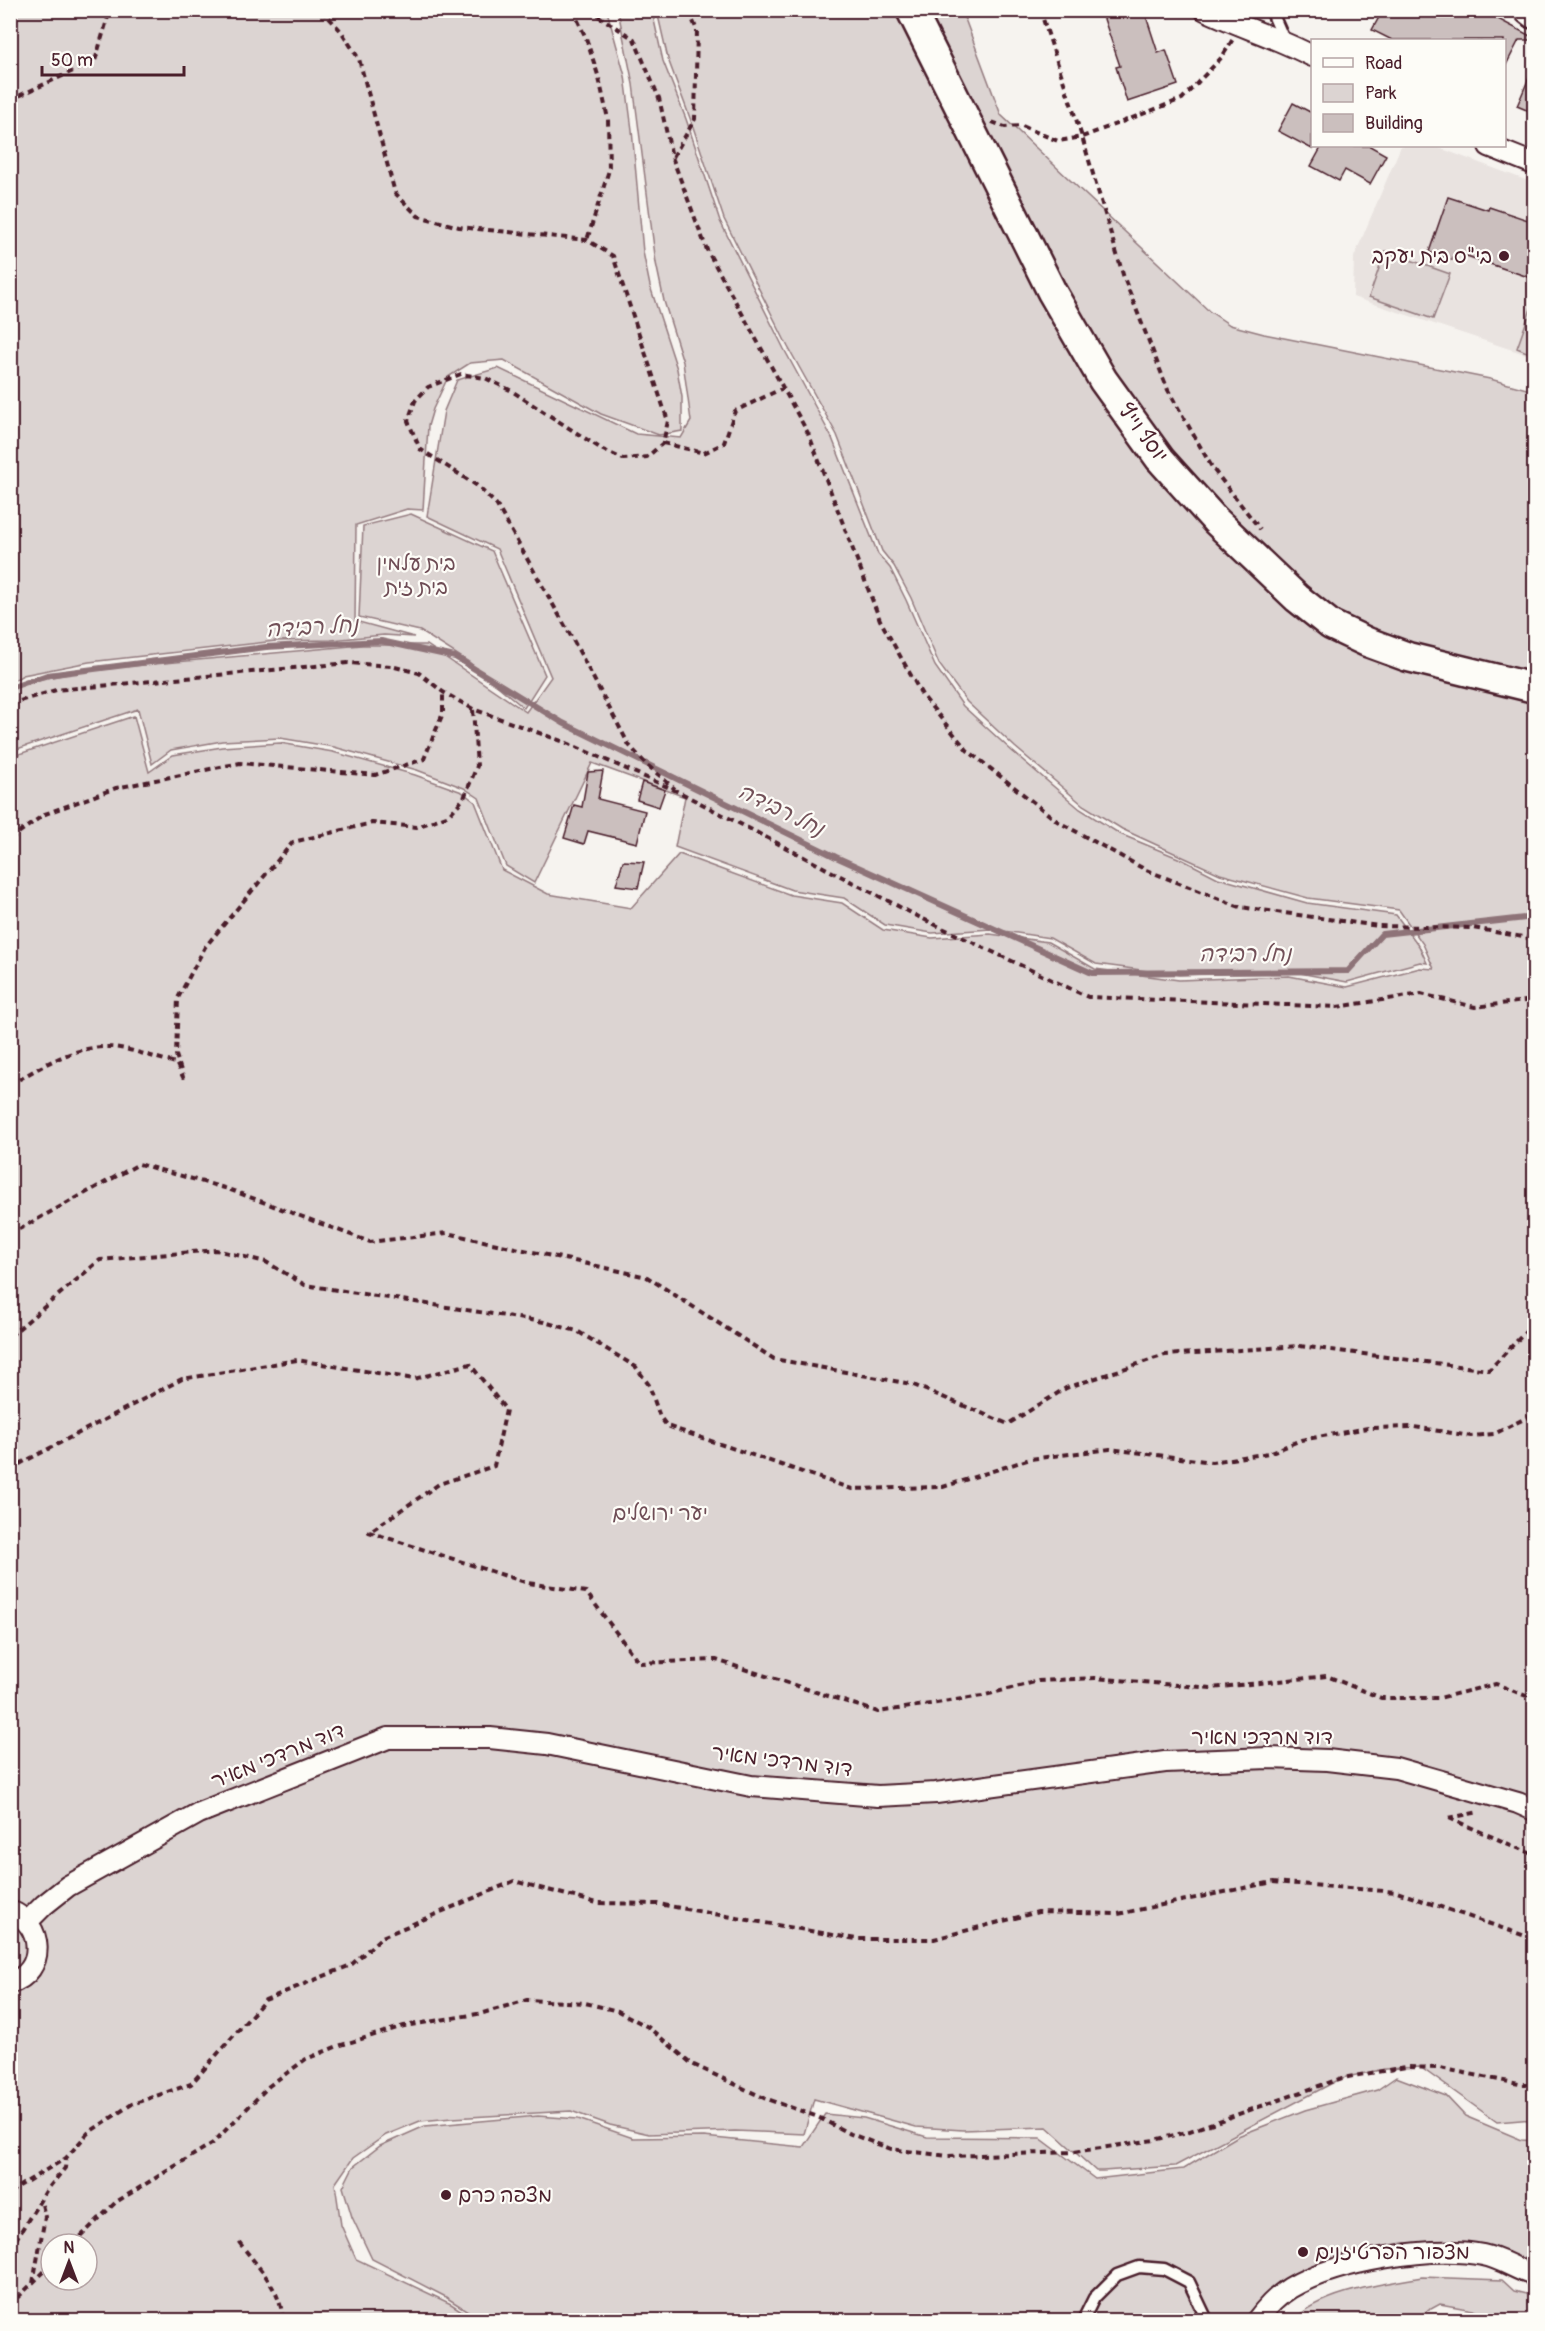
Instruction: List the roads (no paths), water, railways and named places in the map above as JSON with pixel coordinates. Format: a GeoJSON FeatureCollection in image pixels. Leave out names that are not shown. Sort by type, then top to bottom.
{"type":"FeatureCollection","features":[{"type":"Feature","properties":{"kind":"main road","name":"יוסף וייץ"},"geometry":{"type":"LineString","coordinates":[[911,10],[1052,291],[1103,380],[1161,459],[1215,520],[1297,598],[1331,625],[1367,642],[1408,657],[1534,688]]}},
{"type":"Feature","properties":{"kind":"main road"},"geometry":{"type":"LineString","coordinates":[[1529,10],[1534,14]]}},
{"type":"Feature","properties":{"kind":"street"},"geometry":{"type":"LineString","coordinates":[[1206,10],[1240,26],[1285,42],[1311,55]]}},
{"type":"Feature","properties":{"kind":"street"},"geometry":{"type":"LineString","coordinates":[[1492,147],[1534,164]]}},
{"type":"Feature","properties":{"kind":"street","name":"דוד מרדכי מאיר"},"geometry":{"type":"LineString","coordinates":[[28,1921],[68,1886],[199,1813],[388,1737],[490,1738],[548,1744],[751,1786],[878,1796],[936,1793],[1165,1762],[1269,1758],[1327,1760],[1396,1768],[1518,1803],[1534,1810]]}},
{"type":"Feature","properties":{"kind":"street"},"geometry":{"type":"LineString","coordinates":[[10,1911],[28,1921],[35,1932],[38,1943],[37,1955],[32,1967],[24,1976],[10,1983]]}},
{"type":"Feature","properties":{"kind":"street"},"geometry":{"type":"LineString","coordinates":[[1257,2320],[1278,2297],[1304,2281],[1346,2266],[1401,2255],[1467,2253],[1483,2255],[1507,2262],[1514,2268],[1534,2275]]}},
{"type":"Feature","properties":{"kind":"lane"},"geometry":{"type":"LineString","coordinates":[[1271,10],[1285,42]]}},
{"type":"Feature","properties":{"kind":"lane"},"geometry":{"type":"LineString","coordinates":[[1083,2320],[1094,2298],[1117,2275],[1139,2266],[1164,2269],[1189,2282],[1207,2320]]}},
{"type":"Feature","properties":{"kind":"waterway","name":"נחל רבידה"},"geometry":{"type":"LineString","coordinates":[[10,688],[47,675],[266,647],[381,641],[455,657],[563,723],[836,857],[1092,973],[1348,971],[1382,934],[1534,917]]}},
{"type":"Feature","properties":{"kind":"place","name":"בי\"ס בית יעקב"},"geometry":{"type":"Point","coordinates":[1504,256]}},
{"type":"Feature","properties":{"kind":"place","name":"מצפה כרם"},"geometry":{"type":"Point","coordinates":[446,2195]}},
{"type":"Feature","properties":{"kind":"place","name":"מצפור הפרטיזנים"},"geometry":{"type":"Point","coordinates":[1303,2252]}},
{"type":"Feature","properties":{"kind":"park label","name":"בית עלמין בית זית"},"geometry":{"type":"Point","coordinates":[416,575]}},
{"type":"Feature","properties":{"kind":"park label","name":"יער ירושלים"},"geometry":{"type":"Point","coordinates":[660,1513]}}]}
